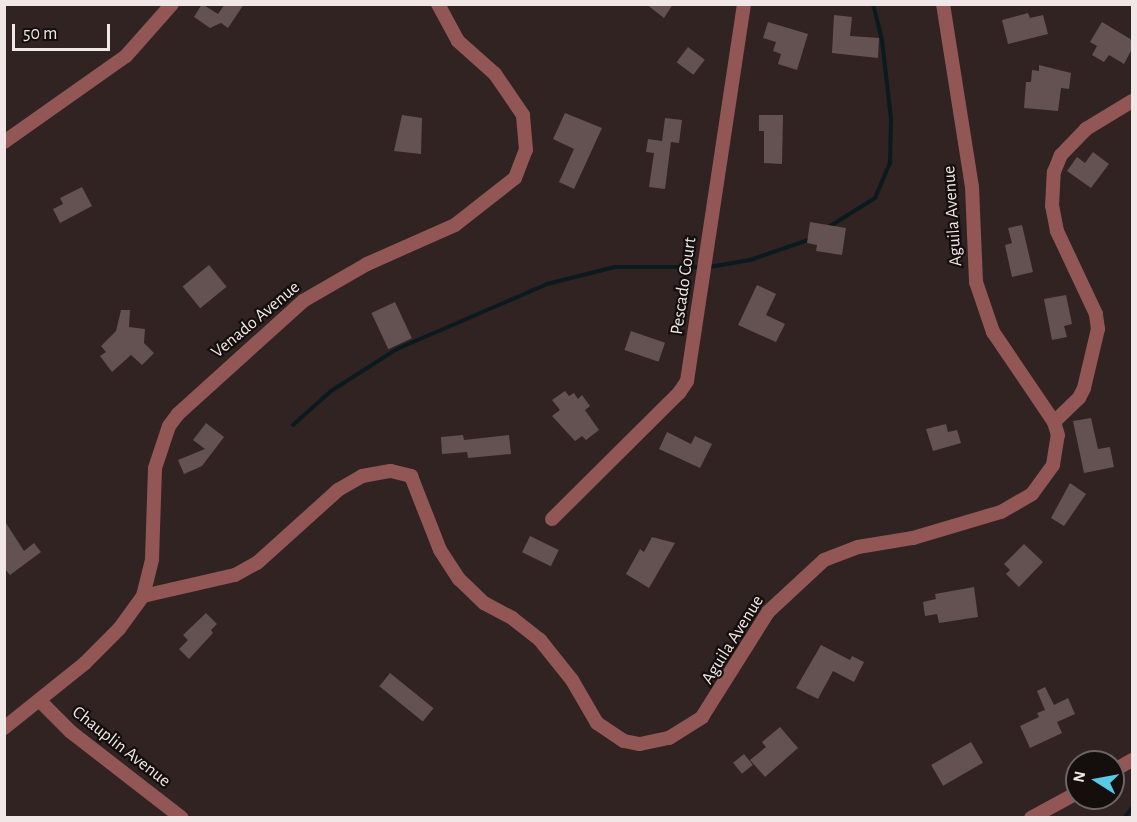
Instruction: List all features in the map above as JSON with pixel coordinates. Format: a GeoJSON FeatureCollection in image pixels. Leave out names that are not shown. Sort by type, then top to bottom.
{"type":"FeatureCollection","features":[{"type":"Feature","properties":{"kind":"street"},"geometry":{"type":"LineString","coordinates":[[4,142],[126,56],[172,4]]}},
{"type":"Feature","properties":{"kind":"street","name":"Venado Avenue"},"geometry":{"type":"LineString","coordinates":[[4,729],[40,702],[119,629],[143,596],[152,560],[155,468],[169,426],[178,414],[303,301],[367,264],[455,225],[507,187],[521,167],[527,139],[518,105],[495,74],[458,41],[438,4]]}},
{"type":"Feature","properties":{"kind":"street","name":"Pescado Court"},"geometry":{"type":"LineString","coordinates":[[552,519],[679,393],[687,381],[744,4]]}},
{"type":"Feature","properties":{"kind":"street","name":"Aguila Avenue"},"geometry":{"type":"LineString","coordinates":[[143,596],[235,574],[257,563],[338,490],[362,476],[391,471],[411,477],[440,550],[459,579],[484,603],[512,618],[540,640],[572,680],[597,723],[624,741],[656,741],[678,734],[702,717],[768,612],[824,560],[1001,512],[1032,494],[1053,465],[1058,435],[1054,422],[1000,345],[976,282],[972,187],[943,4]]}},
{"type":"Feature","properties":{"kind":"street"},"geometry":{"type":"LineString","coordinates":[[1054,422],[1084,388],[1098,329],[1096,314],[1057,231],[1052,206],[1054,172],[1061,156],[1086,129],[1132,101]]}},
{"type":"Feature","properties":{"kind":"street","name":"Chauplin Avenue"},"geometry":{"type":"LineString","coordinates":[[40,702],[71,732],[182,818]]}},
{"type":"Feature","properties":{"kind":"street"},"geometry":{"type":"LineString","coordinates":[[1031,818],[1065,800]]}},
{"type":"Feature","properties":{"kind":"building"},"geometry":{"type":"Polygon","coordinates":[[[202,4],[218,14],[225,4],[244,4],[228,28],[221,23],[210,28],[194,17],[202,4]]]}},
{"type":"Feature","properties":{"kind":"building"},"geometry":{"type":"Polygon","coordinates":[[[646,4],[673,4],[664,18],[646,4]]]}},
{"type":"Feature","properties":{"kind":"building"},"geometry":{"type":"Polygon","coordinates":[[[1028,13],[1030,18],[1043,15],[1048,34],[1008,44],[1002,20],[1028,13]]]}},
{"type":"Feature","properties":{"kind":"building"},"geometry":{"type":"Polygon","coordinates":[[[834,15],[852,17],[850,36],[879,38],[878,58],[832,53],[834,15]]]}},
{"type":"Feature","properties":{"kind":"building"},"geometry":{"type":"Polygon","coordinates":[[[768,22],[808,34],[797,70],[778,64],[781,54],[773,51],[776,42],[763,38],[768,22]]]}},
{"type":"Feature","properties":{"kind":"building"},"geometry":{"type":"Polygon","coordinates":[[[1102,22],[1132,40],[1132,49],[1124,64],[1109,55],[1104,62],[1092,55],[1097,46],[1090,42],[1102,22]]]}},
{"type":"Feature","properties":{"kind":"building"},"geometry":{"type":"Polygon","coordinates":[[[688,47],[705,60],[693,75],[677,62],[688,47]]]}},
{"type":"Feature","properties":{"kind":"building"},"geometry":{"type":"Polygon","coordinates":[[[1039,65],[1071,73],[1069,89],[1061,88],[1058,111],[1024,108],[1026,82],[1031,82],[1032,70],[1039,71],[1039,65]]]}},
{"type":"Feature","properties":{"kind":"building"},"geometry":{"type":"Polygon","coordinates":[[[565,113],[602,128],[574,189],[559,182],[574,149],[553,139],[565,113]]]}},
{"type":"Feature","properties":{"kind":"building"},"geometry":{"type":"Polygon","coordinates":[[[402,115],[422,118],[421,154],[394,151],[402,115]]]}},
{"type":"Feature","properties":{"kind":"building"},"geometry":{"type":"Polygon","coordinates":[[[759,115],[783,115],[782,164],[764,163],[764,131],[759,131],[759,115]]]}},
{"type":"Feature","properties":{"kind":"building"},"geometry":{"type":"Polygon","coordinates":[[[665,118],[682,120],[679,143],[671,142],[665,189],[649,187],[654,153],[646,152],[648,139],[662,141],[665,118]]]}},
{"type":"Feature","properties":{"kind":"building"},"geometry":{"type":"Polygon","coordinates":[[[1093,152],[1109,164],[1091,188],[1067,171],[1077,157],[1085,163],[1093,152]]]}},
{"type":"Feature","properties":{"kind":"building"},"geometry":{"type":"Polygon","coordinates":[[[82,187],[92,206],[60,223],[53,209],[63,204],[60,198],[82,187]]]}},
{"type":"Feature","properties":{"kind":"building"},"geometry":{"type":"Polygon","coordinates":[[[810,222],[846,228],[842,255],[816,251],[817,245],[807,243],[810,222]]]}},
{"type":"Feature","properties":{"kind":"building"},"geometry":{"type":"Polygon","coordinates":[[[1022,225],[1033,272],[1012,277],[1005,245],[1012,243],[1008,228],[1022,225]]]}},
{"type":"Feature","properties":{"kind":"building"},"geometry":{"type":"Polygon","coordinates":[[[209,265],[227,287],[200,308],[183,286],[209,265]]]}},
{"type":"Feature","properties":{"kind":"building"},"geometry":{"type":"Polygon","coordinates":[[[757,285],[776,294],[766,315],[785,324],[776,342],[738,325],[757,285]]]}},
{"type":"Feature","properties":{"kind":"building"},"geometry":{"type":"Polygon","coordinates":[[[1066,295],[1072,324],[1064,326],[1067,337],[1052,340],[1044,299],[1066,295]]]}},
{"type":"Feature","properties":{"kind":"building"},"geometry":{"type":"Polygon","coordinates":[[[395,302],[412,338],[388,349],[371,313],[395,302]]]}},
{"type":"Feature","properties":{"kind":"building"},"geometry":{"type":"Polygon","coordinates":[[[121,310],[130,310],[129,327],[145,329],[144,343],[154,353],[142,365],[131,355],[112,372],[100,356],[106,352],[101,346],[116,331],[121,310]]]}},
{"type":"Feature","properties":{"kind":"building"},"geometry":{"type":"Polygon","coordinates":[[[631,331],[665,343],[659,362],[624,350],[631,331]]]}},
{"type":"Feature","properties":{"kind":"building"},"geometry":{"type":"Polygon","coordinates":[[[565,391],[569,396],[574,393],[578,399],[582,395],[590,406],[585,410],[599,430],[586,440],[582,436],[575,441],[552,416],[560,410],[552,400],[565,391]]]}},
{"type":"Feature","properties":{"kind":"building"},"geometry":{"type":"Polygon","coordinates":[[[1091,418],[1098,449],[1110,447],[1114,467],[1084,473],[1073,421],[1091,418]]]}},
{"type":"Feature","properties":{"kind":"building"},"geometry":{"type":"Polygon","coordinates":[[[206,423],[224,437],[202,466],[184,474],[178,460],[205,449],[193,440],[206,423]]]}},
{"type":"Feature","properties":{"kind":"building"},"geometry":{"type":"Polygon","coordinates":[[[946,424],[948,432],[957,430],[961,443],[933,451],[926,429],[946,424]]]}},
{"type":"Feature","properties":{"kind":"building"},"geometry":{"type":"Polygon","coordinates":[[[667,432],[691,444],[695,436],[712,444],[700,468],[659,449],[667,432]]]}},
{"type":"Feature","properties":{"kind":"building"},"geometry":{"type":"Polygon","coordinates":[[[463,435],[464,440],[509,435],[511,454],[468,458],[467,452],[442,454],[441,437],[463,435]]]}},
{"type":"Feature","properties":{"kind":"building"},"geometry":{"type":"Polygon","coordinates":[[[1070,483],[1086,494],[1064,526],[1051,518],[1070,483]]]}},
{"type":"Feature","properties":{"kind":"building"},"geometry":{"type":"Polygon","coordinates":[[[4,520],[24,551],[34,543],[41,552],[10,575],[4,568],[4,520]]]}},
{"type":"Feature","properties":{"kind":"building"},"geometry":{"type":"Polygon","coordinates":[[[530,536],[559,550],[551,566],[522,552],[530,536]]]}},
{"type":"Feature","properties":{"kind":"building"},"geometry":{"type":"Polygon","coordinates":[[[652,537],[675,543],[649,588],[626,574],[640,549],[644,552],[652,537]]]}},
{"type":"Feature","properties":{"kind":"building"},"geometry":{"type":"Polygon","coordinates":[[[1024,544],[1043,562],[1019,587],[1006,574],[1010,570],[1004,564],[1024,544]]]}},
{"type":"Feature","properties":{"kind":"building"},"geometry":{"type":"Polygon","coordinates":[[[974,587],[978,617],[939,623],[937,614],[925,616],[923,602],[936,599],[935,594],[974,587]]]}},
{"type":"Feature","properties":{"kind":"building"},"geometry":{"type":"Polygon","coordinates":[[[206,613],[217,624],[211,630],[213,633],[189,659],[179,649],[188,640],[183,635],[206,613]]]}},
{"type":"Feature","properties":{"kind":"building"},"geometry":{"type":"Polygon","coordinates":[[[821,645],[850,660],[852,656],[864,662],[854,682],[833,671],[818,699],[796,688],[821,645]]]}},
{"type":"Feature","properties":{"kind":"building"},"geometry":{"type":"Polygon","coordinates":[[[390,673],[434,708],[423,721],[379,686],[390,673]]]}},
{"type":"Feature","properties":{"kind":"building"},"geometry":{"type":"Polygon","coordinates":[[[1045,687],[1054,705],[1068,698],[1075,714],[1057,722],[1062,733],[1030,748],[1020,726],[1039,717],[1037,713],[1045,710],[1037,691],[1045,687]]]}},
{"type":"Feature","properties":{"kind":"building"},"geometry":{"type":"Polygon","coordinates":[[[780,727],[798,748],[765,777],[750,760],[766,747],[762,742],[780,727]]]}},
{"type":"Feature","properties":{"kind":"building"},"geometry":{"type":"Polygon","coordinates":[[[971,742],[983,763],[943,786],[931,765],[971,742]]]}},
{"type":"Feature","properties":{"kind":"building"},"geometry":{"type":"Polygon","coordinates":[[[744,754],[753,765],[742,774],[733,763],[744,754]]]}},
{"type":"Feature","properties":{"kind":"waterway"},"geometry":{"type":"LineString","coordinates":[[827,228],[875,198],[890,163],[891,119],[882,40],[873,4]]}},
{"type":"Feature","properties":{"kind":"waterway"},"geometry":{"type":"LineString","coordinates":[[709,267],[750,260],[811,239]]}},
{"type":"Feature","properties":{"kind":"waterway"},"geometry":{"type":"LineString","coordinates":[[293,425],[331,391],[397,349],[547,284],[615,267],[701,267]]}},
{"type":"Feature","properties":{"kind":"waterway"},"geometry":{"type":"LineString","coordinates":[[1124,818],[1132,808]]}}]}
